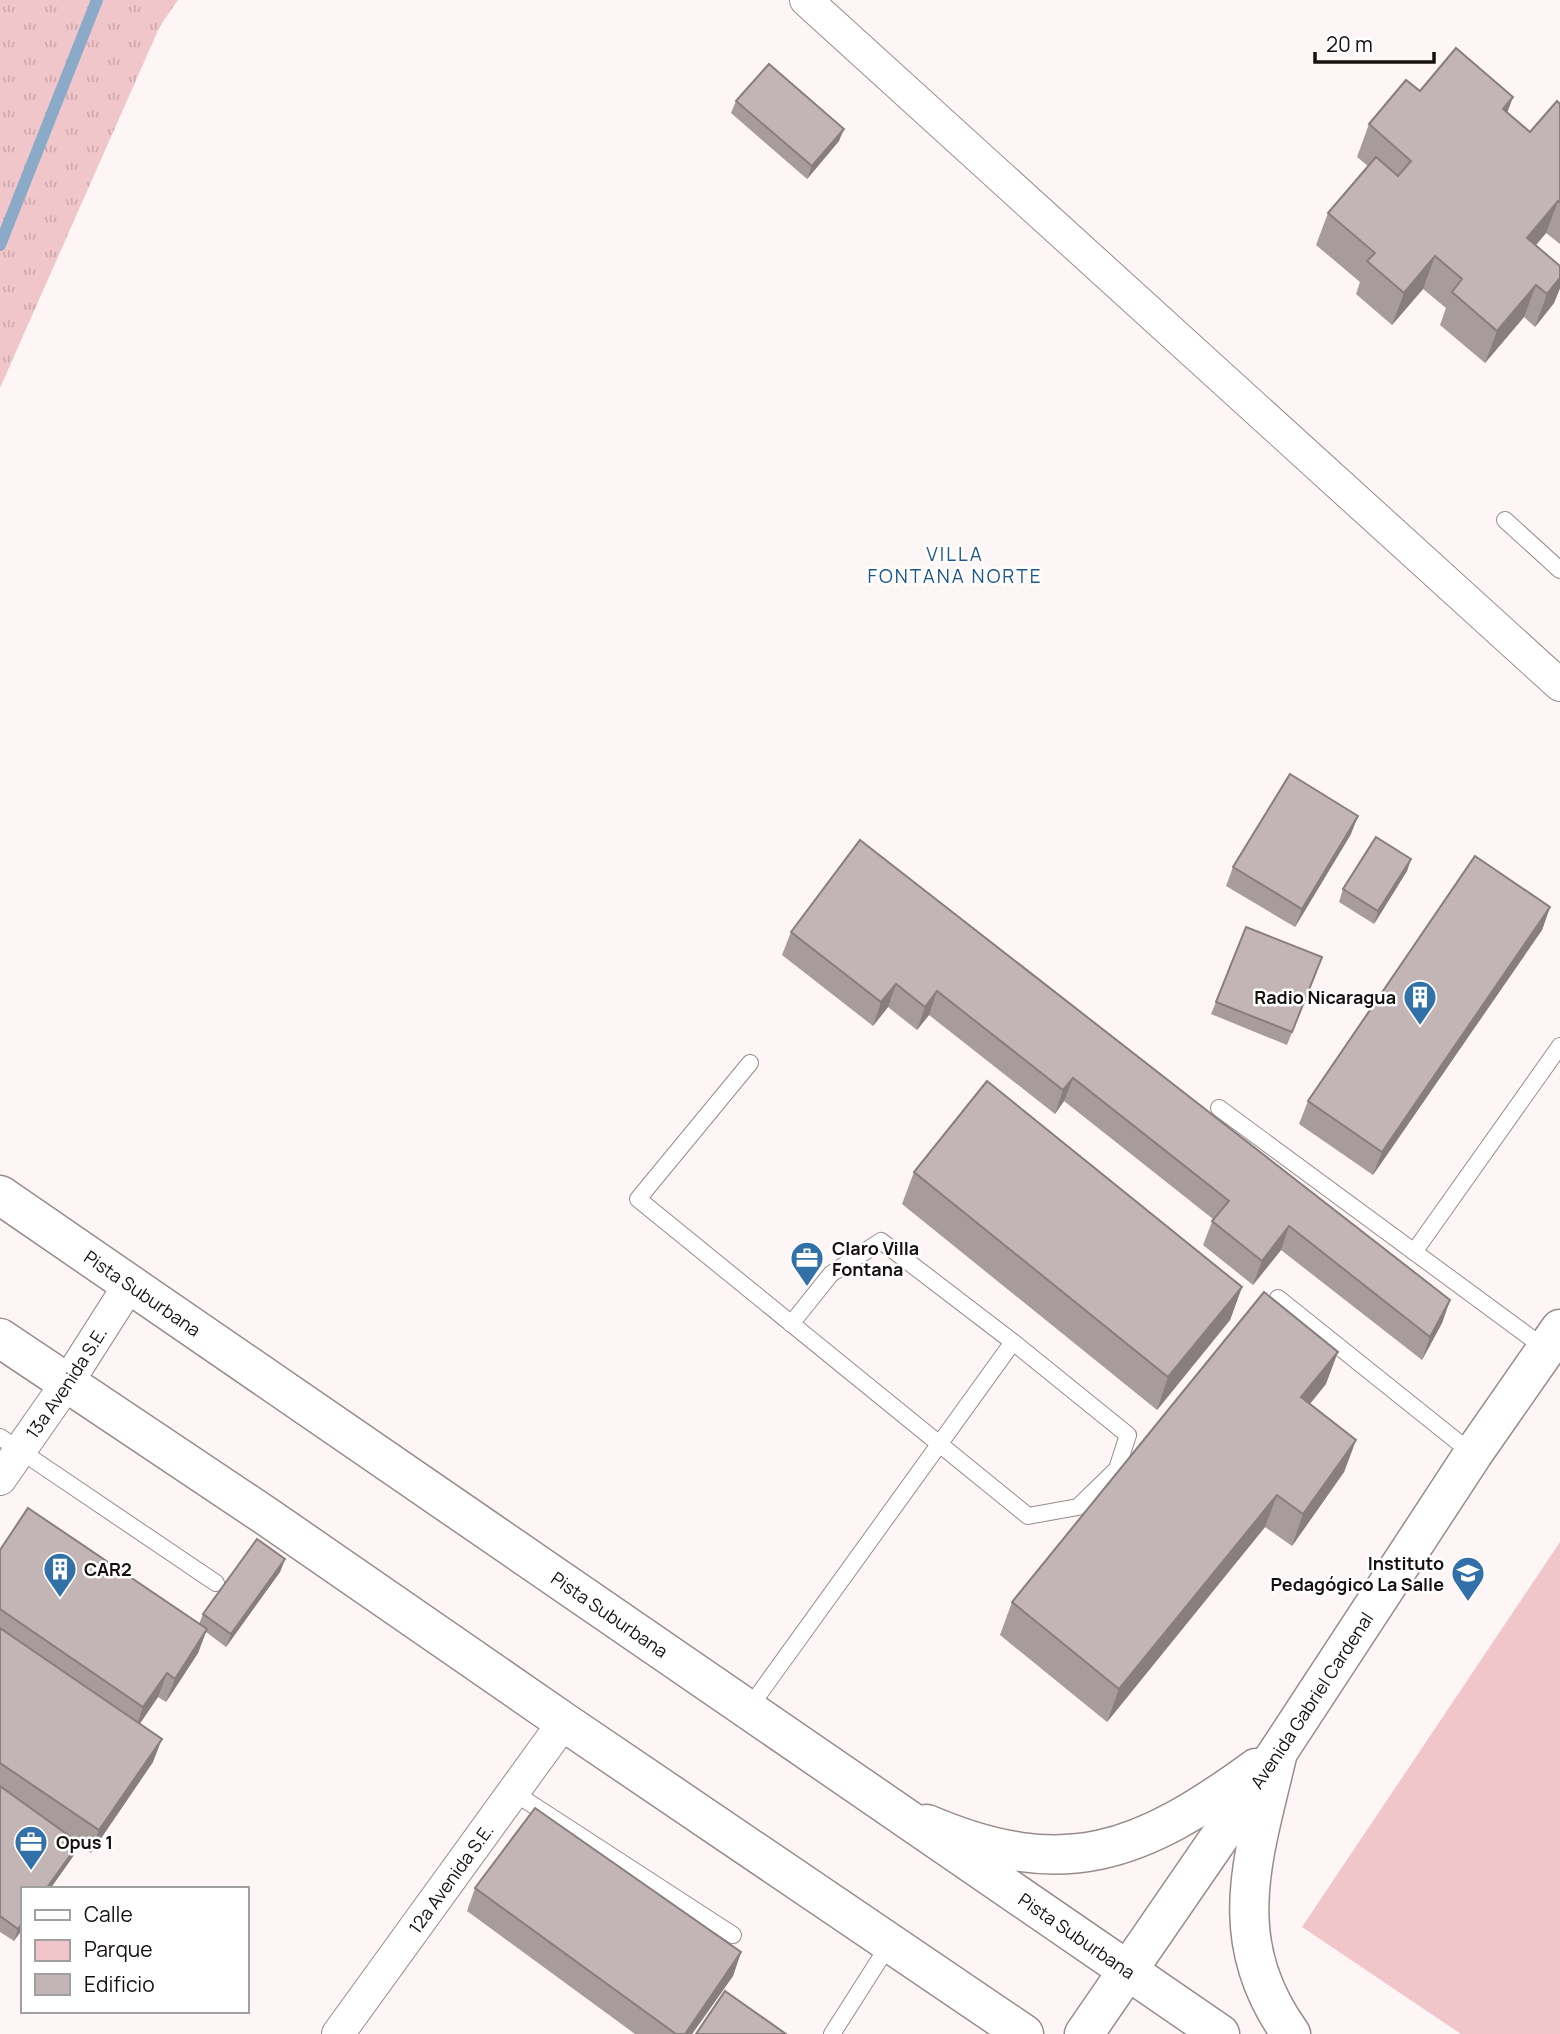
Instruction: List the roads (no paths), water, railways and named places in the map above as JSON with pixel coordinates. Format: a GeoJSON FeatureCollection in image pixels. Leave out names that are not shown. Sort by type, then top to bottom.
{"type":"FeatureCollection","features":[{"type":"Feature","properties":{"kind":"main road","name":"Pista Suburbana"},"geometry":{"type":"LineString","coordinates":[[0,1195],[1220,2034]]}},
{"type":"Feature","properties":{"kind":"main road"},"geometry":{"type":"LineString","coordinates":[[0,1338],[266,1516],[1024,2034]]}},
{"type":"Feature","properties":{"kind":"main road","name":"Avenida Gabriel Cardenal"},"geometry":{"type":"LineString","coordinates":[[1084,2034],[1278,1752],[1473,1454],[1553,1339]]}},
{"type":"Feature","properties":{"kind":"main road"},"geometry":{"type":"LineString","coordinates":[[896,1811],[968,1840],[997,1848],[1047,1855],[1075,1855],[1130,1843],[1186,1816],[1278,1752]]}},
{"type":"Feature","properties":{"kind":"main road"},"geometry":{"type":"LineString","coordinates":[[1278,1752],[1253,1864],[1249,1889],[1249,1920],[1252,1951],[1259,1976],[1291,2034]]}},
{"type":"Feature","properties":{"kind":"street"},"geometry":{"type":"LineString","coordinates":[[806,0],[1560,685]]}},
{"type":"Feature","properties":{"kind":"street","name":"13a Avenida S.E."},"geometry":{"type":"LineString","coordinates":[[0,1479],[10,1444],[67,1383],[130,1284]]}},
{"type":"Feature","properties":{"kind":"street","name":"12a Avenida S.E."},"geometry":{"type":"LineString","coordinates":[[338,2034],[564,1722]]}},
{"type":"Feature","properties":{"kind":"lane"},"geometry":{"type":"LineString","coordinates":[[1505,520],[1560,570]]}},
{"type":"Feature","properties":{"kind":"lane"},"geometry":{"type":"LineString","coordinates":[[1413,1252],[1560,1046]]}},
{"type":"Feature","properties":{"kind":"lane"},"geometry":{"type":"LineString","coordinates":[[750,1063],[638,1199],[1028,1516],[1078,1507],[1117,1469],[1128,1435],[1013,1342],[881,1241],[831,1274],[792,1324]]}},
{"type":"Feature","properties":{"kind":"lane"},"geometry":{"type":"LineString","coordinates":[[1219,1108],[1413,1252],[1553,1339]]}},
{"type":"Feature","properties":{"kind":"lane"},"geometry":{"type":"LineString","coordinates":[[1278,1298],[1473,1454]]}},
{"type":"Feature","properties":{"kind":"lane"},"geometry":{"type":"LineString","coordinates":[[748,1708],[1013,1342]]}},
{"type":"Feature","properties":{"kind":"lane"},"geometry":{"type":"LineString","coordinates":[[10,1444],[216,1583]]}},
{"type":"Feature","properties":{"kind":"lane"},"geometry":{"type":"LineString","coordinates":[[513,1792],[733,1935]]}},
{"type":"Feature","properties":{"kind":"lane"},"geometry":{"type":"LineString","coordinates":[[832,2034],[890,1943]]}},
{"type":"Feature","properties":{"kind":"waterway"},"geometry":{"type":"LineString","coordinates":[[0,245],[97,0]]}},
{"type":"Feature","properties":{"kind":"place","name":"Radio Nicaragua"},"geometry":{"type":"Point","coordinates":[1420,1027]}},
{"type":"Feature","properties":{"kind":"place","name":"Claro Villa Fontana"},"geometry":{"type":"Point","coordinates":[807,1288]}},
{"type":"Feature","properties":{"kind":"place","name":"CAR2"},"geometry":{"type":"Point","coordinates":[60,1599]}},
{"type":"Feature","properties":{"kind":"place","name":"Instituto Pedagógico La Salle"},"geometry":{"type":"Point","coordinates":[1468,1603]}},
{"type":"Feature","properties":{"kind":"place","name":"Opus 1"},"geometry":{"type":"Point","coordinates":[31,1872]}},
{"type":"Feature","properties":{"kind":"district","name":"VILLA FONTANA NORTE"},"geometry":{"type":"Point","coordinates":[955,565]}}]}
